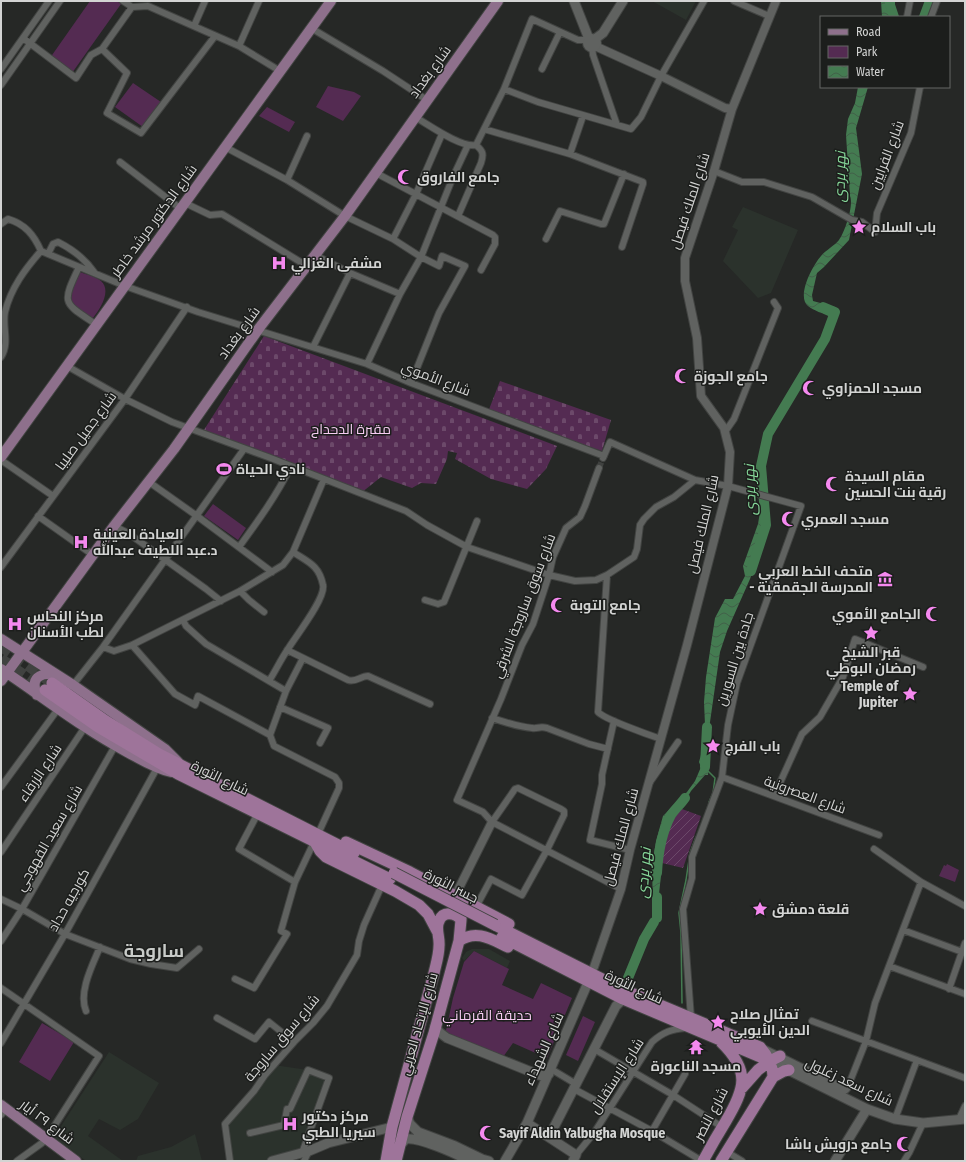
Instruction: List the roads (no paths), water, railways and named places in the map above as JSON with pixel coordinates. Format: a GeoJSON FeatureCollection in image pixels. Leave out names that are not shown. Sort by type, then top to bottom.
{"type":"FeatureCollection","features":[{"type":"Feature","properties":{"kind":"highway","name":"شارع الثورة"},"geometry":{"type":"LineString","coordinates":[[47,686],[98,727],[258,813],[318,838]]}},
{"type":"Feature","properties":{"kind":"highway","name":"شارع الثورة"},"geometry":{"type":"LineString","coordinates":[[180,770],[392,876]]}},
{"type":"Feature","properties":{"kind":"highway"},"geometry":{"type":"LineString","coordinates":[[318,838],[323,854],[392,876],[429,882],[476,907],[491,927],[586,987],[604,995],[620,995],[618,982],[594,967],[491,927],[459,941]]}},
{"type":"Feature","properties":{"kind":"highway"},"geometry":{"type":"LineString","coordinates":[[392,876],[395,891],[419,905],[428,914],[437,931]]}},
{"type":"Feature","properties":{"kind":"highway"},"geometry":{"type":"LineString","coordinates":[[392,876],[406,876],[404,884],[395,891]]}},
{"type":"Feature","properties":{"kind":"highway","name":"جسر الثورة"},"geometry":{"type":"LineString","coordinates":[[392,876],[491,927]]}},
{"type":"Feature","properties":{"kind":"highway"},"geometry":{"type":"LineString","coordinates":[[419,905],[418,898],[420,892],[429,882]]}},
{"type":"Feature","properties":{"kind":"highway","name":"شارع الإتحاد العربي"},"geometry":{"type":"LineString","coordinates":[[396,1161],[407,1117],[436,1026],[459,941],[461,920],[458,902],[455,896]]}},
{"type":"Feature","properties":{"kind":"highway"},"geometry":{"type":"LineString","coordinates":[[437,931],[439,921],[445,914],[455,914],[461,920]]}},
{"type":"Feature","properties":{"kind":"highway","name":"شارع الثورة"},"geometry":{"type":"LineString","coordinates":[[491,927],[620,995],[690,1023],[760,1047],[775,1059]]}},
{"type":"Feature","properties":{"kind":"highway","name":"شارع الإتحاد العربي"},"geometry":{"type":"LineString","coordinates":[[386,1161],[392,1127],[434,974],[439,947],[437,931]]}},
{"type":"Feature","properties":{"kind":"highway","name":"شارع الثورة"},"geometry":{"type":"LineString","coordinates":[[690,1023],[718,1039],[775,1059]]}},
{"type":"Feature","properties":{"kind":"highway","name":"شارع النصر"},"geometry":{"type":"LineString","coordinates":[[702,1161],[737,1103],[742,1088],[742,1076],[739,1066],[734,1057],[718,1039]]}},
{"type":"Feature","properties":{"kind":"highway"},"geometry":{"type":"LineString","coordinates":[[742,1088],[758,1070],[775,1059]]}},
{"type":"Feature","properties":{"kind":"highway"},"geometry":{"type":"LineString","coordinates":[[773,1078],[775,1059]]}},
{"type":"Feature","properties":{"kind":"highway"},"geometry":{"type":"LineString","coordinates":[[758,1070],[768,1070],[773,1078]]}},
{"type":"Feature","properties":{"kind":"highway"},"geometry":{"type":"LineString","coordinates":[[724,1157],[773,1078],[778,1074],[789,1070]]}},
{"type":"Feature","properties":{"kind":"highway"},"geometry":{"type":"LineString","coordinates":[[380,1161],[389,1140]]}},
{"type":"Feature","properties":{"kind":"highway"},"geometry":{"type":"LineString","coordinates":[[709,1150],[712,1148],[719,1149],[724,1157]]}},
{"type":"Feature","properties":{"kind":"main road","name":"شارع الدكتور مرشد خاطر"},"geometry":{"type":"LineString","coordinates":[[1,459],[331,1]]}},
{"type":"Feature","properties":{"kind":"main road"},"geometry":{"type":"LineString","coordinates":[[574,1],[592,42],[603,33],[623,1]]}},
{"type":"Feature","properties":{"kind":"main road","name":"شارع بغداد"},"geometry":{"type":"LineString","coordinates":[[1,681],[4,671],[22,653],[114,526],[149,482],[258,331],[345,216],[494,2]]}},
{"type":"Feature","properties":{"kind":"main road"},"geometry":{"type":"LineString","coordinates":[[1,640],[22,653],[47,686],[58,709],[115,746],[157,768],[180,770]]}},
{"type":"Feature","properties":{"kind":"main road"},"geometry":{"type":"LineString","coordinates":[[4,671],[47,686],[73,685],[165,748],[180,770]]}},
{"type":"Feature","properties":{"kind":"main road","name":"شارع الشهداء"},"geometry":{"type":"LineString","coordinates":[[505,1161],[527,1123],[586,987]]}},
{"type":"Feature","properties":{"kind":"main road"},"geometry":{"type":"LineString","coordinates":[[549,1137],[616,1006],[620,995]]}},
{"type":"Feature","properties":{"kind":"main road"},"geometry":{"type":"LineString","coordinates":[[436,1026],[444,1037],[536,1080],[541,1084],[542,1089]]}},
{"type":"Feature","properties":{"kind":"main road"},"geometry":{"type":"LineString","coordinates":[[431,1042],[446,1043],[539,1075],[544,1076],[550,1072]]}},
{"type":"Feature","properties":{"kind":"main road"},"geometry":{"type":"LineString","coordinates":[[775,1059],[841,1088],[845,1089],[849,1084]]}},
{"type":"Feature","properties":{"kind":"main road","name":"شارع سعد زغلول"},"geometry":{"type":"LineString","coordinates":[[775,1059],[789,1070],[867,1109],[895,1119],[923,1123],[962,1119]]}},
{"type":"Feature","properties":{"kind":"main road"},"geometry":{"type":"LineString","coordinates":[[835,1161],[867,1109]]}},
{"type":"Feature","properties":{"kind":"main road","name":"شارع ٢٩ أيار"},"geometry":{"type":"LineString","coordinates":[[1,1112],[76,1161]]}},
{"type":"Feature","properties":{"kind":"main road"},"geometry":{"type":"LineString","coordinates":[[407,1117],[410,1124],[418,1132],[489,1161]]}},
{"type":"Feature","properties":{"kind":"main road"},"geometry":{"type":"LineString","coordinates":[[527,1123],[549,1137],[574,1158]]}},
{"type":"Feature","properties":{"kind":"main road"},"geometry":{"type":"LineString","coordinates":[[272,1161],[305,1155],[328,1142],[392,1127]]}},
{"type":"Feature","properties":{"kind":"main road"},"geometry":{"type":"LineString","coordinates":[[401,1144],[406,1139],[416,1140],[452,1152],[469,1161]]}},
{"type":"Feature","properties":{"kind":"main road","name":"شارع ٢٩ أيار"},"geometry":{"type":"LineString","coordinates":[[44,1141],[65,1161]]}},
{"type":"Feature","properties":{"kind":"street"},"geometry":{"type":"LineString","coordinates":[[1,69],[49,1]]}},
{"type":"Feature","properties":{"kind":"street"},"geometry":{"type":"LineString","coordinates":[[1,85],[60,1]]}},
{"type":"Feature","properties":{"kind":"street"},"geometry":{"type":"LineString","coordinates":[[124,1],[132,7]]}},
{"type":"Feature","properties":{"kind":"street"},"geometry":{"type":"LineString","coordinates":[[194,26],[205,1]]}},
{"type":"Feature","properties":{"kind":"street"},"geometry":{"type":"LineString","coordinates":[[239,46],[259,1]]}},
{"type":"Feature","properties":{"kind":"street"},"geometry":{"type":"LineString","coordinates":[[504,88],[538,102],[631,129],[641,117],[661,76],[704,1]]}},
{"type":"Feature","properties":{"kind":"street"},"geometry":{"type":"LineString","coordinates":[[734,1],[769,16]]}},
{"type":"Feature","properties":{"kind":"street","name":"شارع الملك فيصل"},"geometry":{"type":"LineString","coordinates":[[594,967],[621,889],[630,850],[661,740],[728,486],[730,452],[724,428],[701,396],[697,338],[685,281],[685,258],[714,171],[732,109],[776,1]]}},
{"type":"Feature","properties":{"kind":"street"},"geometry":{"type":"LineString","coordinates":[[907,16],[910,1]]}},
{"type":"Feature","properties":{"kind":"street"},"geometry":{"type":"LineString","coordinates":[[931,16],[937,1]]}},
{"type":"Feature","properties":{"kind":"street"},"geometry":{"type":"LineString","coordinates":[[23,38],[76,78],[90,56],[102,49],[132,7],[149,3],[194,26],[239,46],[280,71]]}},
{"type":"Feature","properties":{"kind":"street"},"geometry":{"type":"LineString","coordinates":[[476,145],[504,88],[532,19],[578,40],[592,42],[725,108],[732,109]]}},
{"type":"Feature","properties":{"kind":"street"},"geometry":{"type":"LineString","coordinates":[[311,28],[383,71],[427,100]]}},
{"type":"Feature","properties":{"kind":"street"},"geometry":{"type":"LineString","coordinates":[[542,70],[560,32]]}},
{"type":"Feature","properties":{"kind":"street"},"geometry":{"type":"LineString","coordinates":[[102,49],[127,73],[107,113],[141,134],[215,36]]}},
{"type":"Feature","properties":{"kind":"street"},"geometry":{"type":"LineString","coordinates":[[592,42],[593,55],[617,125]]}},
{"type":"Feature","properties":{"kind":"street","name":"شارع الفرايين"},"geometry":{"type":"LineString","coordinates":[[714,171],[742,182],[764,182],[812,197],[852,220],[862,222],[875,232],[877,213],[911,133],[920,88]]}},
{"type":"Feature","properties":{"kind":"street"},"geometry":{"type":"LineString","coordinates":[[570,154],[583,116]]}},
{"type":"Feature","properties":{"kind":"street"},"geometry":{"type":"LineString","coordinates":[[415,117],[442,134],[468,145],[476,145],[482,150],[483,156],[458,216]]}},
{"type":"Feature","properties":{"kind":"street"},"geometry":{"type":"LineString","coordinates":[[484,129],[570,154],[643,182],[622,247]]}},
{"type":"Feature","properties":{"kind":"street"},"geometry":{"type":"LineString","coordinates":[[392,239],[416,194],[442,134]]}},
{"type":"Feature","properties":{"kind":"street"},"geometry":{"type":"LineString","coordinates":[[287,180],[307,136]]}},
{"type":"Feature","properties":{"kind":"street"},"geometry":{"type":"LineString","coordinates":[[367,364],[400,294],[421,257],[442,208],[453,177],[468,145]]}},
{"type":"Feature","properties":{"kind":"street"},"geometry":{"type":"LineString","coordinates":[[225,147],[287,180],[345,216],[392,239],[439,266],[442,256],[464,266],[439,313],[411,383]]}},
{"type":"Feature","properties":{"kind":"street"},"geometry":{"type":"LineString","coordinates":[[120,162],[183,206],[210,215],[222,214],[307,266]]}},
{"type":"Feature","properties":{"kind":"street"},"geometry":{"type":"LineString","coordinates":[[376,173],[493,235],[495,238],[495,244],[480,270]]}},
{"type":"Feature","properties":{"kind":"street"},"geometry":{"type":"LineString","coordinates":[[546,239],[560,211],[604,224],[624,174]]}},
{"type":"Feature","properties":{"kind":"street"},"geometry":{"type":"LineString","coordinates":[[1,224],[8,219],[16,221],[34,236],[41,251],[26,268],[12,290],[5,313],[3,349],[1,357]]}},
{"type":"Feature","properties":{"kind":"street"},"geometry":{"type":"LineString","coordinates":[[48,254],[53,244],[56,242],[66,245],[87,262],[94,273]]}},
{"type":"Feature","properties":{"kind":"street","name":"شارع الأموي"},"geometry":{"type":"LineString","coordinates":[[41,251],[125,286],[258,331],[367,364],[411,383],[604,457],[610,442],[695,480]]}},
{"type":"Feature","properties":{"kind":"street"},"geometry":{"type":"LineString","coordinates":[[315,255],[350,273],[400,294]]}},
{"type":"Feature","properties":{"kind":"street"},"geometry":{"type":"LineString","coordinates":[[79,267],[67,291],[67,300],[70,307],[97,325]]}},
{"type":"Feature","properties":{"kind":"street"},"geometry":{"type":"LineString","coordinates":[[313,347],[350,273]]}},
{"type":"Feature","properties":{"kind":"street"},"geometry":{"type":"LineString","coordinates":[[725,432],[734,419],[778,308],[774,302]]}},
{"type":"Feature","properties":{"kind":"street","name":"شارع جميل صليبا"},"geometry":{"type":"LineString","coordinates":[[1,567],[124,399],[187,307]]}},
{"type":"Feature","properties":{"kind":"street"},"geometry":{"type":"LineString","coordinates":[[67,366],[124,399],[188,428],[202,432],[406,511],[467,546],[549,575],[575,581],[596,580],[607,575],[634,557],[637,549],[640,525],[644,519],[656,507],[674,497],[695,480],[728,486]]}},
{"type":"Feature","properties":{"kind":"street"},"geometry":{"type":"LineString","coordinates":[[73,685],[103,647],[164,559],[197,516],[244,449]]}},
{"type":"Feature","properties":{"kind":"street"},"geometry":{"type":"LineString","coordinates":[[1,459],[53,496]]}},
{"type":"Feature","properties":{"kind":"street"},"geometry":{"type":"LineString","coordinates":[[238,547],[272,501],[291,466]]}},
{"type":"Feature","properties":{"kind":"street","name":"شارع سوق ساروجة الشرقي"},"geometry":{"type":"LineString","coordinates":[[492,822],[483,812],[456,800],[501,699],[522,645],[533,624],[549,575],[553,556],[566,528],[580,517],[599,468]]}},
{"type":"Feature","properties":{"kind":"street"},"geometry":{"type":"LineString","coordinates":[[103,647],[114,651],[132,645],[240,591],[283,565],[293,552],[324,479]]}},
{"type":"Feature","properties":{"kind":"street"},"geometry":{"type":"LineString","coordinates":[[149,482],[272,572]]}},
{"type":"Feature","properties":{"kind":"street","name":"جادة بين السورين"},"geometry":{"type":"LineString","coordinates":[[690,1023],[683,909],[692,878],[692,857],[722,777],[728,725],[737,683],[801,506],[728,486]]}},
{"type":"Feature","properties":{"kind":"street"},"geometry":{"type":"LineString","coordinates":[[38,516],[93,555]]}},
{"type":"Feature","properties":{"kind":"street"},"geometry":{"type":"LineString","coordinates":[[425,600],[438,604],[444,602],[477,521]]}},
{"type":"Feature","properties":{"kind":"street"},"geometry":{"type":"LineString","coordinates":[[114,526],[128,533],[206,589],[220,601]]}},
{"type":"Feature","properties":{"kind":"street"},"geometry":{"type":"LineString","coordinates":[[269,681],[287,650],[316,607],[322,595],[324,586],[316,566],[293,552]]}},
{"type":"Feature","properties":{"kind":"street"},"geometry":{"type":"LineString","coordinates":[[607,575],[598,712],[614,721],[661,740]]}},
{"type":"Feature","properties":{"kind":"street"},"geometry":{"type":"LineString","coordinates":[[240,591],[264,612]]}},
{"type":"Feature","properties":{"kind":"street"},"geometry":{"type":"LineString","coordinates":[[183,620],[186,626],[206,644],[286,691]]}},
{"type":"Feature","properties":{"kind":"street"},"geometry":{"type":"LineString","coordinates":[[774,796],[802,734],[820,717],[843,677],[856,638],[923,666]]}},
{"type":"Feature","properties":{"kind":"street"},"geometry":{"type":"LineString","coordinates":[[132,645],[175,694],[195,705],[198,696],[270,734]]}},
{"type":"Feature","properties":{"kind":"street"},"geometry":{"type":"LineString","coordinates":[[287,650],[348,680],[356,681],[364,676],[368,676],[430,704]]}},
{"type":"Feature","properties":{"kind":"street"},"geometry":{"type":"LineString","coordinates":[[235,979],[254,988],[287,934],[281,931],[295,882],[318,838],[339,788],[338,780],[334,777],[274,746],[270,734],[286,691],[303,658]]}},
{"type":"Feature","properties":{"kind":"street"},"geometry":{"type":"LineString","coordinates":[[280,707],[328,728],[320,743]]}},
{"type":"Feature","properties":{"kind":"street"},"geometry":{"type":"LineString","coordinates":[[1,787],[58,709]]}},
{"type":"Feature","properties":{"kind":"street"},"geometry":{"type":"LineString","coordinates":[[492,718],[509,724],[534,729],[541,726],[589,744],[608,749]]}},
{"type":"Feature","properties":{"kind":"street"},"geometry":{"type":"LineString","coordinates":[[614,721],[590,840],[630,850]]}},
{"type":"Feature","properties":{"kind":"street","name":"شارع الزرقاء"},"geometry":{"type":"LineString","coordinates":[[1,852],[85,727]]}},
{"type":"Feature","properties":{"kind":"street"},"geometry":{"type":"LineString","coordinates":[[648,785],[678,742]]}},
{"type":"Feature","properties":{"kind":"street","name":"شارع سعيد القهوجي"},"geometry":{"type":"LineString","coordinates":[[1,941],[22,909],[115,746]]}},
{"type":"Feature","properties":{"kind":"street","name":"كورجيه حداد"},"geometry":{"type":"LineString","coordinates":[[1,1043],[65,934],[157,768]]}},
{"type":"Feature","properties":{"kind":"street","name":"شارع العصرونية"},"geometry":{"type":"LineString","coordinates":[[722,777],[880,836]]}},
{"type":"Feature","properties":{"kind":"street"},"geometry":{"type":"LineString","coordinates":[[455,896],[492,822],[515,789],[521,788],[564,811],[564,815],[547,850],[522,895],[490,879],[476,907]]}},
{"type":"Feature","properties":{"kind":"street"},"geometry":{"type":"LineString","coordinates":[[258,813],[239,849],[295,882]]}},
{"type":"Feature","properties":{"kind":"street"},"geometry":{"type":"LineString","coordinates":[[492,822],[621,889]]}},
{"type":"Feature","properties":{"kind":"street"},"geometry":{"type":"LineString","coordinates":[[874,850],[921,882],[965,906]]}},
{"type":"Feature","properties":{"kind":"street","name":"شارع سوق ساروجة"},"geometry":{"type":"LineString","coordinates":[[230,1161],[225,1124],[294,1042],[313,1024],[326,1006],[357,955],[359,941],[364,925],[392,876]]}},
{"type":"Feature","properties":{"kind":"street"},"geometry":{"type":"LineString","coordinates":[[849,1084],[866,1041],[875,1003],[921,882]]}},
{"type":"Feature","properties":{"kind":"street"},"geometry":{"type":"LineString","coordinates":[[1,899],[22,909],[65,934],[130,959],[177,968],[199,949]]}},
{"type":"Feature","properties":{"kind":"street"},"geometry":{"type":"LineString","coordinates":[[903,930],[963,952]]}},
{"type":"Feature","properties":{"kind":"street"},"geometry":{"type":"LineString","coordinates":[[949,989],[965,943]]}},
{"type":"Feature","properties":{"kind":"street"},"geometry":{"type":"LineString","coordinates":[[86,1011],[83,1003],[86,985],[90,970],[100,947]]}},
{"type":"Feature","properties":{"kind":"street"},"geometry":{"type":"LineString","coordinates":[[889,966],[965,994]]}},
{"type":"Feature","properties":{"kind":"street"},"geometry":{"type":"LineString","coordinates":[[1,988],[99,1056],[44,1141],[17,1161]]}},
{"type":"Feature","properties":{"kind":"street"},"geometry":{"type":"LineString","coordinates":[[217,1018],[255,1039],[269,1022],[294,1042]]}},
{"type":"Feature","properties":{"kind":"street"},"geometry":{"type":"LineString","coordinates":[[812,1021],[965,1078]]}},
{"type":"Feature","properties":{"kind":"street","name":"شارع الإستقلال"},"geometry":{"type":"LineString","coordinates":[[574,1158],[594,1133],[652,1042],[668,1030],[690,1023]]}},
{"type":"Feature","properties":{"kind":"street"},"geometry":{"type":"LineString","coordinates":[[594,1049],[673,1095],[722,1127]]}},
{"type":"Feature","properties":{"kind":"street"},"geometry":{"type":"LineString","coordinates":[[895,1119],[917,1060]]}},
{"type":"Feature","properties":{"kind":"street"},"geometry":{"type":"LineString","coordinates":[[250,1133],[284,1125],[287,1109],[290,1109],[308,1070],[329,1078],[305,1155]]}},
{"type":"Feature","properties":{"kind":"street"},"geometry":{"type":"LineString","coordinates":[[550,1072],[575,1086],[609,1109],[652,1131],[702,1161]]}},
{"type":"Feature","properties":{"kind":"street"},"geometry":{"type":"LineString","coordinates":[[652,1131],[685,1074]]}},
{"type":"Feature","properties":{"kind":"street"},"geometry":{"type":"LineString","coordinates":[[962,1119],[965,1106]]}},
{"type":"Feature","properties":{"kind":"street"},"geometry":{"type":"LineString","coordinates":[[904,1161],[923,1123]]}},
{"type":"Feature","properties":{"kind":"street"},"geometry":{"type":"LineString","coordinates":[[724,1157],[742,1161]]}},
{"type":"Feature","properties":{"kind":"water"},"geometry":{"type":"Polygon","coordinates":[[[881,1],[890,1],[894,16],[882,16],[881,1]]]}},
{"type":"Feature","properties":{"kind":"water"},"geometry":{"type":"Polygon","coordinates":[[[858,88],[868,88],[856,128],[862,174],[849,240],[817,273],[812,295],[813,301],[835,307],[835,312],[831,323],[830,317],[808,306],[804,295],[807,281],[814,266],[823,254],[839,240],[844,231],[848,218],[851,200],[846,135],[848,119],[855,103],[858,88]]]}},
{"type":"Feature","properties":{"kind":"water"},"geometry":{"type":"Polygon","coordinates":[[[765,509],[766,525],[755,559],[755,565],[727,631],[720,652],[709,729],[711,740],[703,739],[705,725],[704,702],[706,677],[715,618],[725,599],[733,599],[745,576],[743,566],[758,524],[760,512],[765,509]]]}},
{"type":"Feature","properties":{"kind":"water"},"geometry":{"type":"Polygon","coordinates":[[[706,753],[710,756],[708,775],[705,775],[691,791],[684,804],[672,815],[663,836],[658,861],[661,876],[657,911],[653,909],[652,867],[656,841],[663,816],[687,792],[695,781],[701,767],[699,762],[701,755],[706,753]]]}},
{"type":"Feature","properties":{"kind":"waterway","name":"نهر بردى"},"geometry":{"type":"LineString","coordinates":[[890,1],[894,16]]}},
{"type":"Feature","properties":{"kind":"waterway"},"geometry":{"type":"LineString","coordinates":[[924,16],[930,1]]}},
{"type":"Feature","properties":{"kind":"waterway","name":"نهر بردى"},"geometry":{"type":"LineString","coordinates":[[751,571],[766,525],[761,466],[768,434],[825,339],[835,312],[823,307]]}},
{"type":"Feature","properties":{"kind":"waterway","name":"نهر بردى"},"geometry":{"type":"LineString","coordinates":[[705,767],[707,727]]}},
{"type":"Feature","properties":{"kind":"waterway"},"geometry":{"type":"LineString","coordinates":[[708,771],[715,778],[713,793],[709,802]]}},
{"type":"Feature","properties":{"kind":"waterway","name":"نهر بردى"},"geometry":{"type":"LineString","coordinates":[[657,873],[659,851],[665,829],[671,815],[685,798]]}},
{"type":"Feature","properties":{"kind":"waterway"},"geometry":{"type":"LineString","coordinates":[[682,1003],[681,933],[679,913],[690,853],[696,837]]}},
{"type":"Feature","properties":{"kind":"waterway","name":"نهر بردى"},"geometry":{"type":"LineString","coordinates":[[657,897],[657,918]]}},
{"type":"Feature","properties":{"kind":"waterway","name":"نهر بردى"},"geometry":{"type":"LineString","coordinates":[[628,978],[644,939],[654,922]]}},
{"type":"Feature","properties":{"kind":"tunnel"},"geometry":{"type":"LineString","coordinates":[[599,468],[603,458]]}},
{"type":"Feature","properties":{"kind":"tunnel"},"geometry":{"type":"LineString","coordinates":[[1,646],[52,683]]}},
{"type":"Feature","properties":{"kind":"tunnel"},"geometry":{"type":"LineString","coordinates":[[1,659],[45,690]]}},
{"type":"Feature","properties":{"kind":"place","name":"جامع الفاروق"},"geometry":{"type":"Point","coordinates":[405,177]}},
{"type":"Feature","properties":{"kind":"place","name":"باب السلام"},"geometry":{"type":"Point","coordinates":[859,227]}},
{"type":"Feature","properties":{"kind":"place","name":"مشفى الغزالي"},"geometry":{"type":"Point","coordinates":[279,263]}},
{"type":"Feature","properties":{"kind":"place","name":"جامع الجوزة"},"geometry":{"type":"Point","coordinates":[682,376]}},
{"type":"Feature","properties":{"kind":"place","name":"مسجد الحمزاوي"},"geometry":{"type":"Point","coordinates":[810,388]}},
{"type":"Feature","properties":{"kind":"place","name":"نادي الحياة"},"geometry":{"type":"Point","coordinates":[224,469]}},
{"type":"Feature","properties":{"kind":"place","name":"مقام السيدة رقية بنت الحسين"},"geometry":{"type":"Point","coordinates":[833,484]}},
{"type":"Feature","properties":{"kind":"place","name":"مسجد العمري"},"geometry":{"type":"Point","coordinates":[789,519]}},
{"type":"Feature","properties":{"kind":"place","name":"العيادة العينية د.عبد اللطيف عبدالله"},"geometry":{"type":"Point","coordinates":[81,542]}},
{"type":"Feature","properties":{"kind":"place","name":"متحف الخط العربي - المدرسة الجقمقية"},"geometry":{"type":"Point","coordinates":[885,579]}},
{"type":"Feature","properties":{"kind":"place","name":"جامع التوبة"},"geometry":{"type":"Point","coordinates":[558,605]}},
{"type":"Feature","properties":{"kind":"place","name":"الجامع الأموي"},"geometry":{"type":"Point","coordinates":[933,614]}},
{"type":"Feature","properties":{"kind":"place","name":"مركز النحاس لطب الأسنان"},"geometry":{"type":"Point","coordinates":[15,624]}},
{"type":"Feature","properties":{"kind":"place","name":"قبر الشيخ رمضان البوطي"},"geometry":{"type":"Point","coordinates":[871,633]}},
{"type":"Feature","properties":{"kind":"place","name":"Temple of Jupiter"},"geometry":{"type":"Point","coordinates":[910,694]}},
{"type":"Feature","properties":{"kind":"place","name":"باب الفرج"},"geometry":{"type":"Point","coordinates":[713,746]}},
{"type":"Feature","properties":{"kind":"place","name":"قلعة دمشق"},"geometry":{"type":"Point","coordinates":[760,909]}},
{"type":"Feature","properties":{"kind":"place","name":"تمثال صلاح الدين الأيوبي"},"geometry":{"type":"Point","coordinates":[718,1022]}},
{"type":"Feature","properties":{"kind":"place","name":"مسجد الناعورة"},"geometry":{"type":"Point","coordinates":[696,1047]}},
{"type":"Feature","properties":{"kind":"place","name":"مركز دكتور سيريا الطبي"},"geometry":{"type":"Point","coordinates":[290,1124]}},
{"type":"Feature","properties":{"kind":"place","name":"Sayif Aldin Yalbugha Mosque"},"geometry":{"type":"Point","coordinates":[487,1133]}},
{"type":"Feature","properties":{"kind":"place","name":"جامع درويش باشا"},"geometry":{"type":"Point","coordinates":[904,1144]}},
{"type":"Feature","properties":{"kind":"district","name":"ساروجة"},"geometry":{"type":"Point","coordinates":[154,951]}},
{"type":"Feature","properties":{"kind":"park label","name":"مقبرة الدحداح"},"geometry":{"type":"Point","coordinates":[351,429]}},
{"type":"Feature","properties":{"kind":"park label","name":"حديقة القرماني"},"geometry":{"type":"Point","coordinates":[487,1015]}}]}
